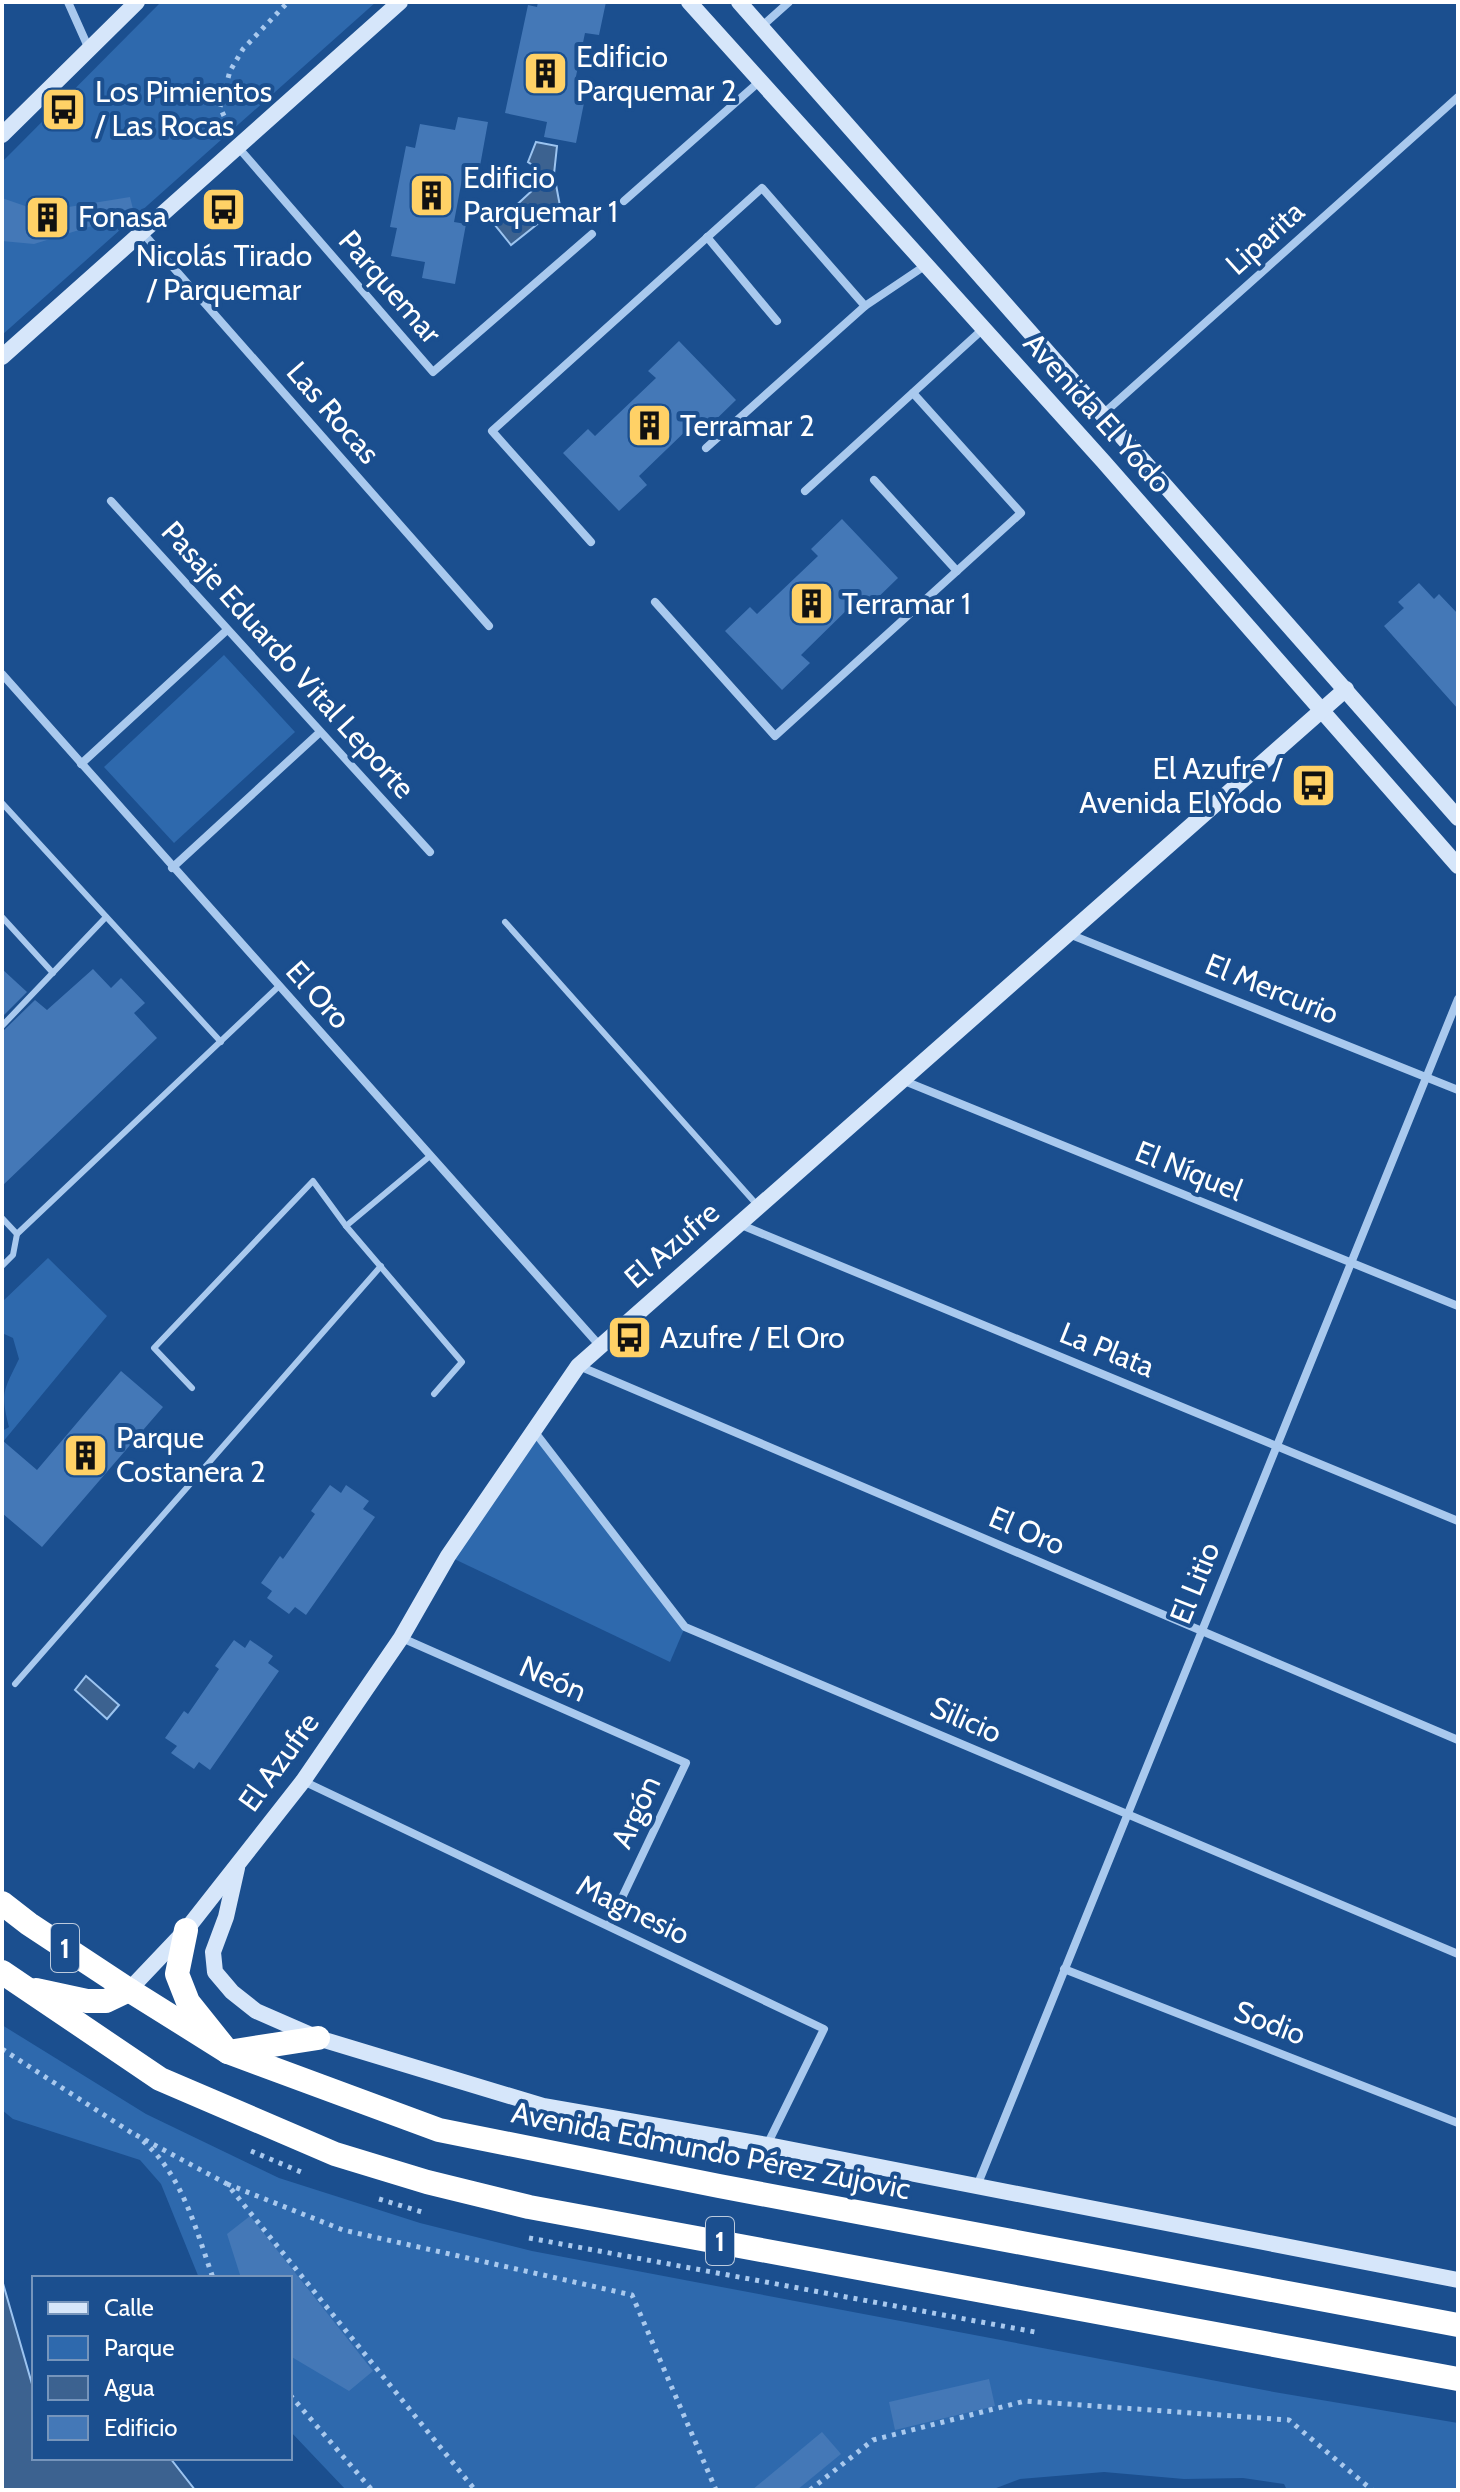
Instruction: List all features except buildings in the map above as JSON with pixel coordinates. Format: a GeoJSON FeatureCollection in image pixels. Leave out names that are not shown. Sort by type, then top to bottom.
{"type":"FeatureCollection","features":[{"type":"Feature","properties":{"kind":"highway","name":"Avenida Edmundo Pérez Zujovic"},"geometry":{"type":"LineString","coordinates":[[2,1903],[129,1990],[228,2052],[439,2130],[1458,2325]]}},
{"type":"Feature","properties":{"kind":"highway"},"geometry":{"type":"LineString","coordinates":[[186,1930],[177,1974],[188,2002],[228,2052],[318,2038]]}},
{"type":"Feature","properties":{"kind":"highway","name":"1"},"geometry":{"type":"LineString","coordinates":[[2,1972],[160,2079],[335,2154],[427,2182],[529,2207],[1458,2379]]}},
{"type":"Feature","properties":{"kind":"highway"},"geometry":{"type":"LineString","coordinates":[[22,1987],[87,2001],[106,2001],[129,1990]]}},
{"type":"Feature","properties":{"kind":"street"},"geometry":{"type":"LineString","coordinates":[[68,2],[89,50]]}},
{"type":"Feature","properties":{"kind":"street"},"geometry":{"type":"LineString","coordinates":[[2,135],[137,2]]}},
{"type":"Feature","properties":{"kind":"street"},"geometry":{"type":"LineString","coordinates":[[2,357],[400,2]]}},
{"type":"Feature","properties":{"kind":"street","name":"Avenida El Yodo"},"geometry":{"type":"LineString","coordinates":[[689,2],[1323,710],[1458,866]]}},
{"type":"Feature","properties":{"kind":"street","name":"Avenida El Yodo"},"geometry":{"type":"LineString","coordinates":[[739,2],[1458,818]]}},
{"type":"Feature","properties":{"kind":"street"},"geometry":{"type":"LineString","coordinates":[[761,27],[789,2]]}},
{"type":"Feature","properties":{"kind":"street"},"geometry":{"type":"LineString","coordinates":[[624,201],[760,81]]}},
{"type":"Feature","properties":{"kind":"street","name":"Liparita"},"geometry":{"type":"LineString","coordinates":[[1103,414],[1458,97]]}},
{"type":"Feature","properties":{"kind":"street","name":"Parquemar"},"geometry":{"type":"LineString","coordinates":[[237,146],[433,372],[592,234]]}},
{"type":"Feature","properties":{"kind":"street"},"geometry":{"type":"LineString","coordinates":[[591,542],[492,431],[762,188],[865,306]]}},
{"type":"Feature","properties":{"kind":"street","name":"Las Rocas"},"geometry":{"type":"LineString","coordinates":[[142,232],[489,626]]}},
{"type":"Feature","properties":{"kind":"street"},"geometry":{"type":"LineString","coordinates":[[707,237],[777,321]]}},
{"type":"Feature","properties":{"kind":"street"},"geometry":{"type":"LineString","coordinates":[[706,448],[865,306],[926,265]]}},
{"type":"Feature","properties":{"kind":"street"},"geometry":{"type":"LineString","coordinates":[[805,491],[983,329]]}},
{"type":"Feature","properties":{"kind":"street"},"geometry":{"type":"LineString","coordinates":[[655,602],[775,736],[1021,513],[913,393]]}},
{"type":"Feature","properties":{"kind":"street"},"geometry":{"type":"LineString","coordinates":[[874,480],[957,571]]}},
{"type":"Feature","properties":{"kind":"street","name":"Pasaje Eduardo Vital Leporte"},"geometry":{"type":"LineString","coordinates":[[111,501],[430,852]]}},
{"type":"Feature","properties":{"kind":"street"},"geometry":{"type":"LineString","coordinates":[[81,764],[227,630]]}},
{"type":"Feature","properties":{"kind":"street","name":"El Oro"},"geometry":{"type":"LineString","coordinates":[[2,674],[600,1346]]}},
{"type":"Feature","properties":{"kind":"street","name":"El Azufre"},"geometry":{"type":"LineString","coordinates":[[129,1990],[186,1930],[303,1781],[401,1638],[448,1556],[578,1366],[1346,689]]}},
{"type":"Feature","properties":{"kind":"street"},"geometry":{"type":"LineString","coordinates":[[172,868],[319,733]]}},
{"type":"Feature","properties":{"kind":"street","name":"El Mercurio"},"geometry":{"type":"LineString","coordinates":[[1068,933],[1458,1090]]}},
{"type":"Feature","properties":{"kind":"street","name":"El Litio"},"geometry":{"type":"LineString","coordinates":[[977,2186],[1458,999]]}},
{"type":"Feature","properties":{"kind":"street","name":"El Níquel"},"geometry":{"type":"LineString","coordinates":[[901,1080],[1458,1306]]}},
{"type":"Feature","properties":{"kind":"street","name":"La Plata"},"geometry":{"type":"LineString","coordinates":[[738,1224],[1458,1521]]}},
{"type":"Feature","properties":{"kind":"street","name":"El Oro"},"geometry":{"type":"LineString","coordinates":[[578,1366],[1458,1740]]}},
{"type":"Feature","properties":{"kind":"street","name":"Silicio"},"geometry":{"type":"LineString","coordinates":[[533,1431],[685,1627],[1458,1954]]}},
{"type":"Feature","properties":{"kind":"street","name":"Neón"},"geometry":{"type":"LineString","coordinates":[[401,1638],[686,1763]]}},
{"type":"Feature","properties":{"kind":"street","name":"Argón"},"geometry":{"type":"LineString","coordinates":[[609,1925],[686,1763]]}},
{"type":"Feature","properties":{"kind":"street","name":"Magnesio"},"geometry":{"type":"LineString","coordinates":[[303,1781],[824,2029],[767,2145]]}},
{"type":"Feature","properties":{"kind":"street","name":"Avenida Edmundo Pérez Zujovic"},"geometry":{"type":"LineString","coordinates":[[238,1864],[226,1917],[213,1952],[215,1972],[232,1992],[256,2011],[318,2038],[543,2106],[767,2145],[1458,2280]]}},
{"type":"Feature","properties":{"kind":"street","name":"Sodio"},"geometry":{"type":"LineString","coordinates":[[1064,1969],[1458,2123]]}},
{"type":"Feature","properties":{"kind":"lane"},"geometry":{"type":"LineString","coordinates":[[2,803],[221,1042]]}},
{"type":"Feature","properties":{"kind":"lane"},"geometry":{"type":"LineString","coordinates":[[2,917],[53,973]]}},
{"type":"Feature","properties":{"kind":"lane"},"geometry":{"type":"LineString","coordinates":[[2,1026],[106,917]]}},
{"type":"Feature","properties":{"kind":"lane"},"geometry":{"type":"LineString","coordinates":[[505,922],[758,1206]]}},
{"type":"Feature","properties":{"kind":"lane"},"geometry":{"type":"LineString","coordinates":[[2,1266],[13,1255],[17,1234],[278,987]]}},
{"type":"Feature","properties":{"kind":"lane"},"geometry":{"type":"LineString","coordinates":[[346,1226],[430,1156]]}},
{"type":"Feature","properties":{"kind":"lane"},"geometry":{"type":"LineString","coordinates":[[192,1388],[154,1348],[313,1181],[346,1226],[462,1362],[434,1394]]}},
{"type":"Feature","properties":{"kind":"lane"},"geometry":{"type":"LineString","coordinates":[[2,1218],[17,1234]]}},
{"type":"Feature","properties":{"kind":"lane"},"geometry":{"type":"LineString","coordinates":[[15,1684],[381,1266]]}},
{"type":"Feature","properties":{"kind":"path"},"geometry":{"type":"LineString","coordinates":[[237,146],[220,107],[230,71],[243,49],[288,2]]}},
{"type":"Feature","properties":{"kind":"path"},"geometry":{"type":"LineString","coordinates":[[2,2049],[136,2135],[227,2184],[343,2230],[632,2295],[716,2490]]}},
{"type":"Feature","properties":{"kind":"path"},"geometry":{"type":"LineString","coordinates":[[136,2135],[160,2156],[183,2195],[212,2276]]}},
{"type":"Feature","properties":{"kind":"path"},"geometry":{"type":"LineString","coordinates":[[227,2184],[475,2490]]}},
{"type":"Feature","properties":{"kind":"path"},"geometry":{"type":"LineString","coordinates":[[292,2397],[372,2490]]}},
{"type":"Feature","properties":{"kind":"path"},"geometry":{"type":"LineString","coordinates":[[810,2490],[873,2440],[1025,2401],[1289,2420],[1372,2490]]}},
{"type":"Feature","properties":{"kind":"green space"},"geometry":{"type":"Polygon","coordinates":[[[161,2],[376,2],[2,335],[2,162],[161,2]]]}},
{"type":"Feature","properties":{"kind":"green space"},"geometry":{"type":"Polygon","coordinates":[[[224,655],[295,732],[174,843],[104,767],[224,655]]]}},
{"type":"Feature","properties":{"kind":"green space"},"geometry":{"type":"Polygon","coordinates":[[[48,1258],[107,1316],[2,1443],[2,1431],[9,1427],[5,1392],[19,1359],[13,1338],[2,1333],[2,1302],[48,1258]]]}},
{"type":"Feature","properties":{"kind":"green space"},"geometry":{"type":"Polygon","coordinates":[[[533,1431],[685,1627],[670,1662],[448,1556],[533,1431]]]}},
{"type":"Feature","properties":{"kind":"green space"},"geometry":{"type":"Polygon","coordinates":[[[2,2025],[146,2114],[279,2178],[420,2223],[532,2251],[1274,2392],[1458,2423],[1458,2490],[1287,2490],[1284,2484],[1243,2478],[1184,2479],[1104,2472],[1020,2479],[991,2490],[346,2490],[292,2433],[292,2276],[198,2276],[161,2184],[140,2160],[13,2119],[2,2110],[2,2025]]]}},
{"type":"Feature","properties":{"kind":"water"},"geometry":{"type":"Polygon","coordinates":[[[536,142],[557,146],[554,174],[560,206],[511,245],[495,225],[536,187],[537,168],[528,162],[536,142]]]}},
{"type":"Feature","properties":{"kind":"water"},"geometry":{"type":"Polygon","coordinates":[[[86,1676],[119,1705],[107,1719],[75,1690],[86,1676]]]}},
{"type":"Feature","properties":{"kind":"water"},"geometry":{"type":"Polygon","coordinates":[[[2,2280],[32,2384],[32,2460],[172,2460],[195,2490],[2,2490],[2,2280]]]}},
{"type":"Feature","properties":{"kind":"place","name":"Edificio Parquemar 2"},"geometry":{"type":"Point","coordinates":[545,74]}},
{"type":"Feature","properties":{"kind":"place","name":"Los Pimientos / Las Rocas"},"geometry":{"type":"Point","coordinates":[64,109]}},
{"type":"Feature","properties":{"kind":"place","name":"Edificio Parquemar 1"},"geometry":{"type":"Point","coordinates":[432,195]}},
{"type":"Feature","properties":{"kind":"place","name":"Nicolás Tirado / Parquemar"},"geometry":{"type":"Point","coordinates":[224,210]}},
{"type":"Feature","properties":{"kind":"place","name":"Fonasa"},"geometry":{"type":"Point","coordinates":[47,217]}},
{"type":"Feature","properties":{"kind":"place","name":"Terramar 2"},"geometry":{"type":"Point","coordinates":[649,426]}},
{"type":"Feature","properties":{"kind":"place","name":"Terramar 1"},"geometry":{"type":"Point","coordinates":[811,604]}},
{"type":"Feature","properties":{"kind":"place","name":"El Azufre / Avenida El Yodo"},"geometry":{"type":"Point","coordinates":[1313,786]}},
{"type":"Feature","properties":{"kind":"place","name":"Azufre / El Oro"},"geometry":{"type":"Point","coordinates":[629,1338]}},
{"type":"Feature","properties":{"kind":"place","name":"Parque Costanera 2"},"geometry":{"type":"Point","coordinates":[85,1455]}}]}
